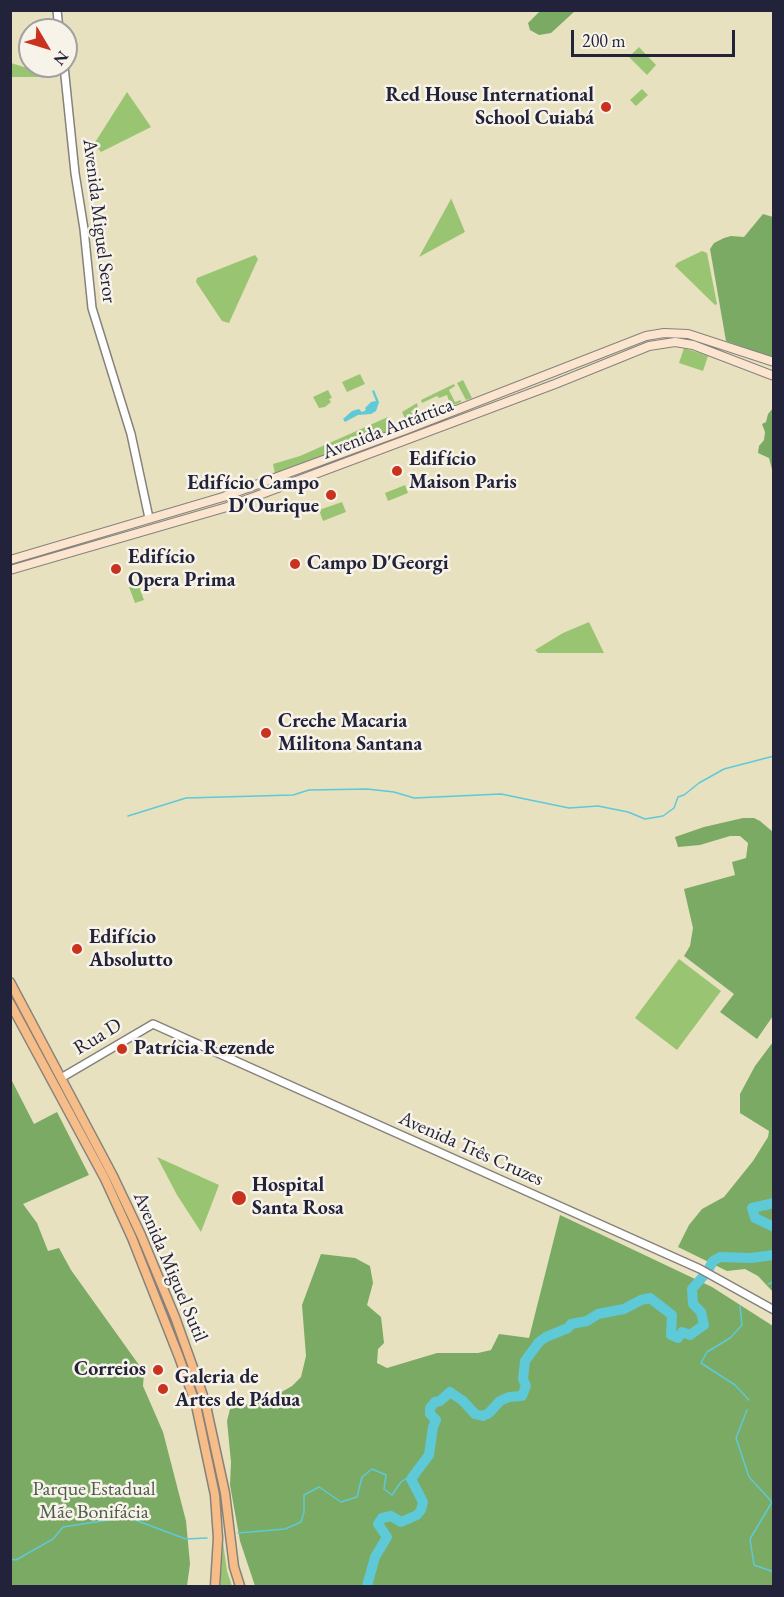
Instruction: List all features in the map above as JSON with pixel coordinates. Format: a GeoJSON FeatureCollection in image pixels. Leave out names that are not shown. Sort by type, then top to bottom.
{"type":"FeatureCollection","features":[{"type":"Feature","properties":{"kind":"highway","name":"Avenida Miguel Sutil"},"geometry":{"type":"LineString","coordinates":[[10,982],[114,1176],[141,1235],[206,1401],[225,1493],[234,1567],[240,1587]]}},
{"type":"Feature","properties":{"kind":"highway","name":"Avenida Miguel Sutil"},"geometry":{"type":"LineString","coordinates":[[10,1003],[105,1179],[132,1238],[196,1405],[215,1495],[218,1538],[215,1587]]}},
{"type":"Feature","properties":{"kind":"main road","name":"Avenida Antártica"},"geometry":{"type":"LineString","coordinates":[[10,560],[223,497],[444,415],[646,336],[664,333],[687,334],[774,362]]}},
{"type":"Feature","properties":{"kind":"main road","name":"Avenida Antártica"},"geometry":{"type":"LineString","coordinates":[[10,570],[227,507],[555,384],[649,346],[675,342],[693,345],[774,376]]}},
{"type":"Feature","properties":{"kind":"main road"},"geometry":{"type":"LineString","coordinates":[[721,356],[723,344]]}},
{"type":"Feature","properties":{"kind":"main road"},"geometry":{"type":"LineString","coordinates":[[444,415],[447,424]]}},
{"type":"Feature","properties":{"kind":"street","name":"Avenida Miguel Seror"},"geometry":{"type":"LineString","coordinates":[[65,78],[92,308],[131,434],[149,518]]}},
{"type":"Feature","properties":{"kind":"street","name":"Rua D"},"geometry":{"type":"LineString","coordinates":[[61,1078],[153,1024]]}},
{"type":"Feature","properties":{"kind":"street","name":"Avenida Três Cruzes"},"geometry":{"type":"LineString","coordinates":[[153,1024],[700,1269],[774,1310]]}},
{"type":"Feature","properties":{"kind":"green space"},"geometry":{"type":"Polygon","coordinates":[[[540,11],[575,11],[551,33],[539,35],[530,30],[528,23],[540,11]]]}},
{"type":"Feature","properties":{"kind":"green space"},"geometry":{"type":"Polygon","coordinates":[[[639,47],[656,65],[647,75],[629,57],[639,47]]]}},
{"type":"Feature","properties":{"kind":"green space"},"geometry":{"type":"Polygon","coordinates":[[[11,63],[18,65],[18,77],[11,77],[11,63]]]}},
{"type":"Feature","properties":{"kind":"green space"},"geometry":{"type":"Polygon","coordinates":[[[642,89],[648,95],[636,106],[630,100],[642,89]]]}},
{"type":"Feature","properties":{"kind":"green space"},"geometry":{"type":"Polygon","coordinates":[[[127,92],[151,127],[101,152],[94,144],[127,92]]]}},
{"type":"Feature","properties":{"kind":"green space"},"geometry":{"type":"Polygon","coordinates":[[[451,199],[465,232],[419,257],[451,199]]]}},
{"type":"Feature","properties":{"kind":"green space"},"geometry":{"type":"Polygon","coordinates":[[[763,214],[773,217],[773,358],[726,341],[710,249],[714,243],[724,238],[744,237],[763,214]]]}},
{"type":"Feature","properties":{"kind":"green space"},"geometry":{"type":"Polygon","coordinates":[[[702,251],[707,253],[717,304],[715,305],[675,266],[702,251]]]}},
{"type":"Feature","properties":{"kind":"green space"},"geometry":{"type":"Polygon","coordinates":[[[255,255],[258,259],[229,323],[222,321],[196,282],[197,278],[255,255]]]}},
{"type":"Feature","properties":{"kind":"green space"},"geometry":{"type":"Polygon","coordinates":[[[684,348],[708,356],[703,371],[679,363],[684,348]]]}},
{"type":"Feature","properties":{"kind":"green space"},"geometry":{"type":"Polygon","coordinates":[[[360,374],[365,384],[347,392],[342,382],[360,374]]]}},
{"type":"Feature","properties":{"kind":"green space"},"geometry":{"type":"Polygon","coordinates":[[[463,380],[472,398],[466,400],[457,383],[463,380]]]}},
{"type":"Feature","properties":{"kind":"green space"},"geometry":{"type":"Polygon","coordinates":[[[454,384],[455,386],[449,390],[455,402],[461,400],[461,402],[429,415],[426,410],[430,413],[449,401],[447,395],[439,398],[437,396],[422,403],[421,400],[454,384]]]}},
{"type":"Feature","properties":{"kind":"green space"},"geometry":{"type":"Polygon","coordinates":[[[328,390],[332,398],[329,399],[331,402],[319,408],[313,397],[328,390]]]}},
{"type":"Feature","properties":{"kind":"green space"},"geometry":{"type":"Polygon","coordinates":[[[417,403],[418,407],[411,411],[414,419],[422,417],[407,423],[402,412],[417,403]]]}},
{"type":"Feature","properties":{"kind":"green space"},"geometry":{"type":"Polygon","coordinates":[[[773,408],[773,473],[769,458],[758,453],[759,446],[764,440],[765,432],[762,424],[766,422],[773,408]]]}},
{"type":"Feature","properties":{"kind":"green space"},"geometry":{"type":"Polygon","coordinates":[[[388,417],[392,419],[396,430],[275,474],[273,464],[300,456],[388,417]]]}},
{"type":"Feature","properties":{"kind":"green space"},"geometry":{"type":"Polygon","coordinates":[[[405,485],[408,493],[388,501],[385,493],[405,485]]]}},
{"type":"Feature","properties":{"kind":"green space"},"geometry":{"type":"Polygon","coordinates":[[[342,502],[346,512],[323,521],[319,510],[342,502]]]}},
{"type":"Feature","properties":{"kind":"green space"},"geometry":{"type":"Polygon","coordinates":[[[138,584],[144,600],[135,603],[129,587],[138,584]]]}},
{"type":"Feature","properties":{"kind":"green space"},"geometry":{"type":"Polygon","coordinates":[[[589,622],[604,653],[538,653],[535,650],[563,633],[589,622]]]}},
{"type":"Feature","properties":{"kind":"green space"},"geometry":{"type":"Polygon","coordinates":[[[743,818],[754,818],[773,832],[773,1016],[757,1039],[720,1012],[734,994],[684,956],[690,946],[693,928],[684,889],[735,875],[732,862],[746,858],[748,843],[740,836],[730,836],[700,845],[678,847],[675,837],[704,827],[743,818]]]}},
{"type":"Feature","properties":{"kind":"green space"},"geometry":{"type":"Polygon","coordinates":[[[679,959],[721,991],[677,1050],[635,1018],[679,959]]]}},
{"type":"Feature","properties":{"kind":"green space"},"geometry":{"type":"Polygon","coordinates":[[[773,1042],[773,1292],[758,1276],[745,1269],[727,1271],[678,1247],[689,1225],[702,1209],[724,1197],[753,1161],[768,1137],[769,1131],[740,1113],[740,1094],[755,1066],[773,1042]]]}},
{"type":"Feature","properties":{"kind":"green space","name":"Parque Estadual Mãe Bonifácia"},"geometry":{"type":"Polygon","coordinates":[[[12,1081],[34,1124],[57,1112],[89,1175],[23,1204],[37,1223],[48,1251],[59,1248],[71,1270],[144,1372],[143,1386],[163,1432],[186,1521],[190,1564],[187,1586],[11,1586],[12,1081]]]}},
{"type":"Feature","properties":{"kind":"green space"},"geometry":{"type":"Polygon","coordinates":[[[157,1157],[219,1185],[201,1232],[177,1195],[157,1157]]]}},
{"type":"Feature","properties":{"kind":"green space"},"geometry":{"type":"Polygon","coordinates":[[[560,1215],[712,1287],[773,1326],[773,1586],[255,1586],[240,1541],[230,1485],[231,1462],[227,1421],[230,1409],[273,1397],[292,1386],[301,1377],[306,1356],[302,1305],[321,1254],[355,1258],[370,1266],[373,1283],[367,1305],[381,1317],[384,1343],[378,1349],[377,1363],[387,1368],[437,1353],[478,1353],[491,1350],[499,1334],[529,1338],[560,1215]]]}},
{"type":"Feature","properties":{"kind":"green space"},"geometry":{"type":"Polygon","coordinates":[[[223,1542],[227,1571],[232,1586],[220,1586],[223,1542]]]}},
{"type":"Feature","properties":{"kind":"water"},"geometry":{"type":"Polygon","coordinates":[[[374,390],[379,402],[376,411],[371,414],[358,415],[345,422],[343,419],[352,411],[359,409],[362,412],[371,402],[376,401],[372,391],[374,390]]]}},
{"type":"Feature","properties":{"kind":"waterway"},"geometry":{"type":"LineString","coordinates":[[128,816],[186,798],[293,795],[309,790],[367,789],[394,792],[414,798],[501,794],[569,808],[598,806],[628,812],[645,819],[663,816],[674,808],[678,797],[724,769],[774,756]]}},
{"type":"Feature","properties":{"kind":"waterway"},"geometry":{"type":"LineString","coordinates":[[774,1203],[752,1208],[755,1218],[774,1227]]}},
{"type":"Feature","properties":{"kind":"waterway"},"geometry":{"type":"LineString","coordinates":[[367,1586],[375,1557],[387,1537],[378,1524],[382,1518],[391,1516],[401,1522],[417,1515],[421,1510],[423,1502],[411,1479],[429,1455],[436,1420],[430,1414],[430,1408],[435,1402],[440,1401],[450,1392],[463,1401],[475,1414],[483,1416],[500,1401],[509,1397],[522,1396],[526,1386],[523,1379],[525,1361],[539,1342],[568,1328],[571,1324],[587,1321],[598,1314],[624,1309],[641,1300],[650,1298],[672,1315],[671,1335],[678,1338],[682,1332],[690,1335],[704,1325],[701,1312],[693,1304],[692,1289],[707,1272],[713,1261],[720,1257],[751,1258],[774,1255]]}},
{"type":"Feature","properties":{"kind":"waterway"},"geometry":{"type":"LineString","coordinates":[[768,1284],[774,1282]]}},
{"type":"Feature","properties":{"kind":"waterway"},"geometry":{"type":"LineString","coordinates":[[740,1306],[742,1325],[730,1338],[707,1352],[701,1363],[735,1385],[749,1400]]}},
{"type":"Feature","properties":{"kind":"waterway"},"geometry":{"type":"LineString","coordinates":[[747,1410],[736,1438],[749,1477],[772,1502],[750,1539],[754,1565],[774,1572]]}},
{"type":"Feature","properties":{"kind":"waterway"},"geometry":{"type":"LineString","coordinates":[[238,1533],[285,1529],[301,1522],[304,1512],[304,1495],[319,1487],[341,1502],[357,1497],[362,1477],[372,1469],[386,1475],[384,1489],[392,1495],[401,1482],[416,1472]]}},
{"type":"Feature","properties":{"kind":"waterway"},"geometry":{"type":"LineString","coordinates":[[10,1559],[16,1560],[53,1539],[63,1527],[127,1517],[186,1539],[207,1538]]}},
{"type":"Feature","properties":{"kind":"place","name":"Red House International School Cuiabá"},"geometry":{"type":"Point","coordinates":[606,107]}},
{"type":"Feature","properties":{"kind":"place","name":"Edifício Maison Paris"},"geometry":{"type":"Point","coordinates":[397,471]}},
{"type":"Feature","properties":{"kind":"place","name":"Edifício Campo D'Ourique"},"geometry":{"type":"Point","coordinates":[331,495]}},
{"type":"Feature","properties":{"kind":"place","name":"Campo D'Georgi"},"geometry":{"type":"Point","coordinates":[295,564]}},
{"type":"Feature","properties":{"kind":"place","name":"Edifício Opera Prima"},"geometry":{"type":"Point","coordinates":[116,569]}},
{"type":"Feature","properties":{"kind":"place","name":"Creche Macaria Militona Santana"},"geometry":{"type":"Point","coordinates":[266,733]}},
{"type":"Feature","properties":{"kind":"place","name":"Edifício Absolutto"},"geometry":{"type":"Point","coordinates":[77,949]}},
{"type":"Feature","properties":{"kind":"place","name":"Patrícia Rezende"},"geometry":{"type":"Point","coordinates":[122,1049]}},
{"type":"Feature","properties":{"kind":"place","name":"Hospital Santa Rosa"},"geometry":{"type":"Point","coordinates":[239,1198]}},
{"type":"Feature","properties":{"kind":"place","name":"Correios"},"geometry":{"type":"Point","coordinates":[158,1370]}},
{"type":"Feature","properties":{"kind":"place","name":"Galeria de Artes de Pádua"},"geometry":{"type":"Point","coordinates":[163,1389]}}]}
